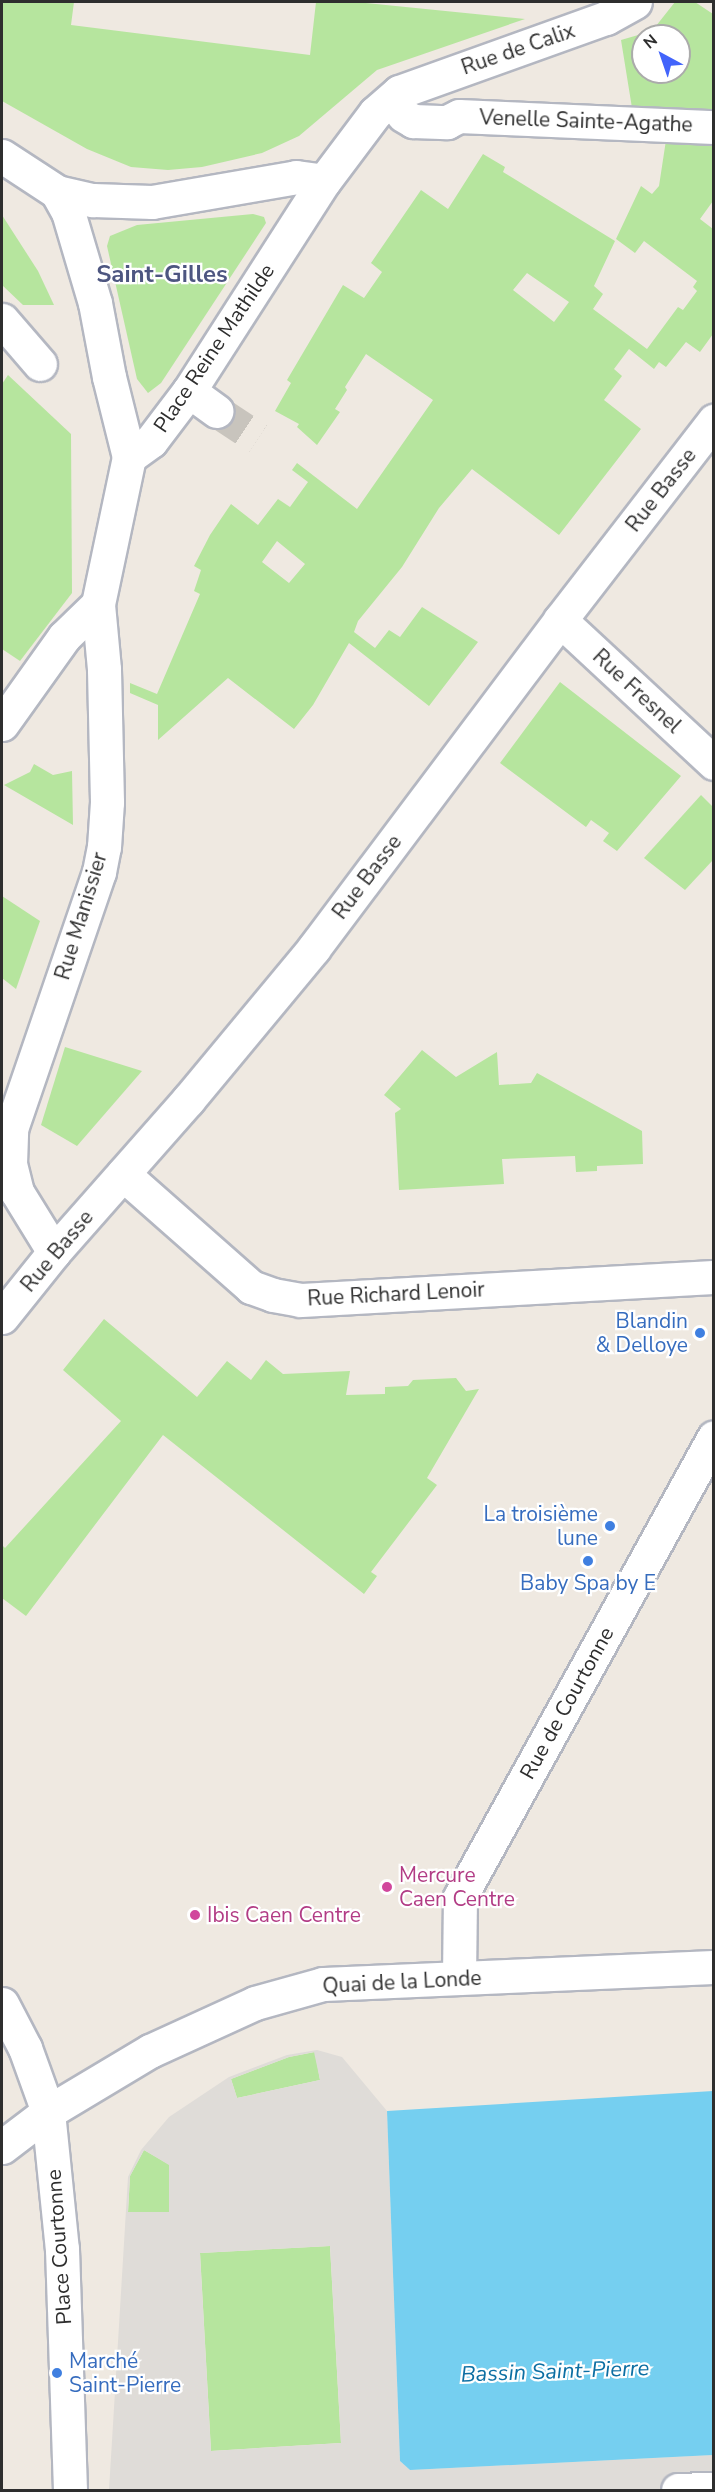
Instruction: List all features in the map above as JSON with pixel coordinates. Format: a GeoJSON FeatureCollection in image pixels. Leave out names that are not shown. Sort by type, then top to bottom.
{"type":"FeatureCollection","features":[{"type":"Feature","properties":{"kind":"street","name":"Rue de Calix"},"geometry":{"type":"LineString","coordinates":[[432,106],[635,2]]}},
{"type":"Feature","properties":{"kind":"street","name":"Venelle Sainte-Agathe"},"geometry":{"type":"LineString","coordinates":[[432,106],[714,127]]}},
{"type":"Feature","properties":{"kind":"street","name":"Place Reine Mathilde"},"geometry":{"type":"LineString","coordinates":[[57,192],[68,212],[95,303],[109,377],[129,457],[151,441],[189,392],[324,181],[375,113],[432,106]]}},
{"type":"Feature","properties":{"kind":"street"},"geometry":{"type":"LineString","coordinates":[[2,156],[57,192],[93,200],[152,202],[296,177],[324,181]]}},
{"type":"Feature","properties":{"kind":"street"},"geometry":{"type":"LineString","coordinates":[[2,320],[40,364]]}},
{"type":"Feature","properties":{"kind":"street"},"geometry":{"type":"LineString","coordinates":[[189,392],[217,411]]}},
{"type":"Feature","properties":{"kind":"street","name":"Rue Basse"},"geometry":{"type":"LineString","coordinates":[[2,1317],[54,1252],[188,1100],[314,948],[560,620],[714,422]]}},
{"type":"Feature","properties":{"kind":"street","name":"Rue Manissier"},"geometry":{"type":"LineString","coordinates":[[54,1252],[17,1192],[10,1164],[11,1130],[99,872],[104,847],[107,802],[104,669],[98,604],[129,457]]}},
{"type":"Feature","properties":{"kind":"street"},"geometry":{"type":"LineString","coordinates":[[2,724],[64,637],[98,604]]}},
{"type":"Feature","properties":{"kind":"street","name":"Rue Fresnel"},"geometry":{"type":"LineString","coordinates":[[560,620],[714,763]]}},
{"type":"Feature","properties":{"kind":"street","name":"Rue Richard Lenoir"},"geometry":{"type":"LineString","coordinates":[[123,1174],[251,1287],[273,1295],[300,1300],[714,1277]]}},
{"type":"Feature","properties":{"kind":"street","name":"Rue de Courtonne"},"geometry":{"type":"LineString","coordinates":[[459,1978],[460,1898],[714,1437]]}},
{"type":"Feature","properties":{"kind":"street","name":"Quai de la Londe"},"geometry":{"type":"LineString","coordinates":[[2,2147],[48,2112],[150,2051],[255,2003],[323,1984],[714,1967]]}},
{"type":"Feature","properties":{"kind":"street","name":"Place Courtonne"},"geometry":{"type":"LineString","coordinates":[[2,2004],[25,2048],[48,2112],[62,2249],[70,2490]]}},
{"type":"Feature","properties":{"kind":"street"},"geometry":{"type":"LineString","coordinates":[[678,2490],[714,2489]]}},
{"type":"Feature","properties":{"kind":"green space"},"geometry":{"type":"Polygon","coordinates":[[[2,2],[74,2],[71,25],[310,55],[316,2],[356,2],[525,19],[377,70],[299,136],[262,153],[202,167],[168,170],[131,167],[87,149],[2,101],[2,2]]]}},
{"type":"Feature","properties":{"kind":"green space"},"geometry":{"type":"Polygon","coordinates":[[[675,2],[695,2],[713,14],[713,113],[632,108],[621,40],[631,37],[631,84],[691,84],[691,24],[658,24],[675,2]]]}},
{"type":"Feature","properties":{"kind":"green space"},"geometry":{"type":"Polygon","coordinates":[[[666,140],[713,141],[713,201],[700,219],[713,229],[713,334],[700,352],[686,342],[666,367],[659,362],[654,369],[629,349],[614,369],[622,376],[604,400],[641,429],[559,535],[472,469],[439,508],[402,567],[358,621],[354,632],[375,648],[389,630],[400,637],[422,607],[478,642],[429,706],[349,643],[313,705],[294,729],[228,678],[158,740],[158,705],[130,693],[130,683],[157,694],[200,594],[194,591],[201,570],[194,566],[210,535],[231,504],[258,525],[278,499],[290,507],[308,482],[292,470],[297,463],[357,509],[433,400],[366,354],[345,387],[347,390],[335,409],[340,412],[317,445],[297,427],[299,424],[275,411],[291,383],[287,380],[343,285],[364,298],[382,272],[371,263],[421,190],[448,209],[483,154],[505,167],[503,172],[615,241],[594,286],[603,294],[593,309],[647,349],[678,307],[683,310],[697,291],[693,287],[697,281],[644,241],[635,253],[616,239],[641,186],[652,194],[659,186],[666,140]],[[527,273],[513,290],[554,322],[569,302],[527,273]],[[277,541],[262,562],[289,583],[305,564],[277,541]]]}},
{"type":"Feature","properties":{"kind":"green space"},"geometry":{"type":"Polygon","coordinates":[[[253,214],[264,217],[266,223],[161,383],[148,393],[137,379],[107,246],[110,236],[137,225],[253,214]]]}},
{"type":"Feature","properties":{"kind":"green space"},"geometry":{"type":"Polygon","coordinates":[[[2,215],[38,271],[54,305],[23,305],[2,285],[2,215]]]}},
{"type":"Feature","properties":{"kind":"green space"},"geometry":{"type":"Polygon","coordinates":[[[8,375],[71,434],[72,593],[20,661],[2,649],[2,384],[8,375]]]}},
{"type":"Feature","properties":{"kind":"green space"},"geometry":{"type":"Polygon","coordinates":[[[560,682],[681,776],[617,851],[603,841],[609,833],[591,820],[586,827],[500,763],[560,682]]]}},
{"type":"Feature","properties":{"kind":"green space"},"geometry":{"type":"Polygon","coordinates":[[[34,764],[53,775],[72,771],[73,825],[4,785],[30,772],[34,764]]]}},
{"type":"Feature","properties":{"kind":"green space"},"geometry":{"type":"Polygon","coordinates":[[[701,795],[713,807],[713,860],[685,890],[644,858],[701,795]]]}},
{"type":"Feature","properties":{"kind":"green space"},"geometry":{"type":"Polygon","coordinates":[[[2,896],[40,921],[16,989],[2,978],[2,896]]]}},
{"type":"Feature","properties":{"kind":"green space"},"geometry":{"type":"Polygon","coordinates":[[[65,1047],[142,1071],[77,1146],[41,1125],[65,1047]]]}},
{"type":"Feature","properties":{"kind":"green space"},"geometry":{"type":"Polygon","coordinates":[[[422,1050],[456,1077],[497,1052],[499,1085],[531,1083],[537,1073],[642,1131],[643,1164],[597,1166],[597,1171],[576,1172],[575,1156],[502,1159],[504,1184],[399,1190],[395,1113],[401,1109],[384,1095],[422,1050]]]}},
{"type":"Feature","properties":{"kind":"green space"},"geometry":{"type":"Polygon","coordinates":[[[104,1319],[197,1397],[227,1361],[251,1380],[266,1360],[283,1374],[350,1371],[346,1395],[385,1394],[385,1387],[408,1386],[413,1380],[456,1378],[466,1391],[479,1389],[427,1478],[437,1485],[371,1572],[377,1576],[364,1594],[163,1435],[26,1616],[2,1598],[2,1545],[5,1548],[121,1421],[63,1370],[104,1319]]]}},
{"type":"Feature","properties":{"kind":"green space"},"geometry":{"type":"Polygon","coordinates":[[[315,2052],[320,2080],[237,2098],[231,2079],[289,2057],[315,2052]]]}},
{"type":"Feature","properties":{"kind":"green space"},"geometry":{"type":"Polygon","coordinates":[[[144,2150],[170,2165],[169,2212],[128,2212],[130,2176],[144,2150]]]}},
{"type":"Feature","properties":{"kind":"green space"},"geometry":{"type":"Polygon","coordinates":[[[330,2246],[341,2443],[211,2451],[200,2253],[330,2246]]]}},
{"type":"Feature","properties":{"kind":"shaded area"},"geometry":{"type":"Polygon","coordinates":[[[317,2050],[342,2057],[387,2111],[400,2461],[410,2470],[713,2455],[713,2490],[109,2490],[128,2177],[141,2150],[169,2117],[229,2077],[287,2055],[317,2050]],[[314,2052],[289,2057],[231,2079],[237,2098],[320,2080],[314,2052]],[[144,2150],[130,2176],[128,2212],[169,2212],[169,2165],[144,2150]],[[330,2246],[200,2253],[211,2451],[341,2443],[330,2246]]]}},
{"type":"Feature","properties":{"kind":"water","name":"Bassin Saint-Pierre"},"geometry":{"type":"Polygon","coordinates":[[[713,2091],[713,2455],[410,2470],[400,2461],[387,2111],[713,2091]]]}},
{"type":"Feature","properties":{"kind":"tunnel"},"geometry":{"type":"LineString","coordinates":[[217,411],[258,438]]}},
{"type":"Feature","properties":{"kind":"place","name":"Blandin & Delloye"},"geometry":{"type":"Point","coordinates":[700,1333]}},
{"type":"Feature","properties":{"kind":"place","name":"La troisième lune"},"geometry":{"type":"Point","coordinates":[610,1526]}},
{"type":"Feature","properties":{"kind":"place","name":"Baby Spa by E"},"geometry":{"type":"Point","coordinates":[588,1561]}},
{"type":"Feature","properties":{"kind":"place","name":"Mercure Caen Centre"},"geometry":{"type":"Point","coordinates":[387,1887]}},
{"type":"Feature","properties":{"kind":"place","name":"Ibis Caen Centre"},"geometry":{"type":"Point","coordinates":[195,1915]}},
{"type":"Feature","properties":{"kind":"place","name":"Marché Saint-Pierre"},"geometry":{"type":"Point","coordinates":[57,2373]}},
{"type":"Feature","properties":{"kind":"district","name":"Saint-Gilles"},"geometry":{"type":"Point","coordinates":[162,275]}}]}
